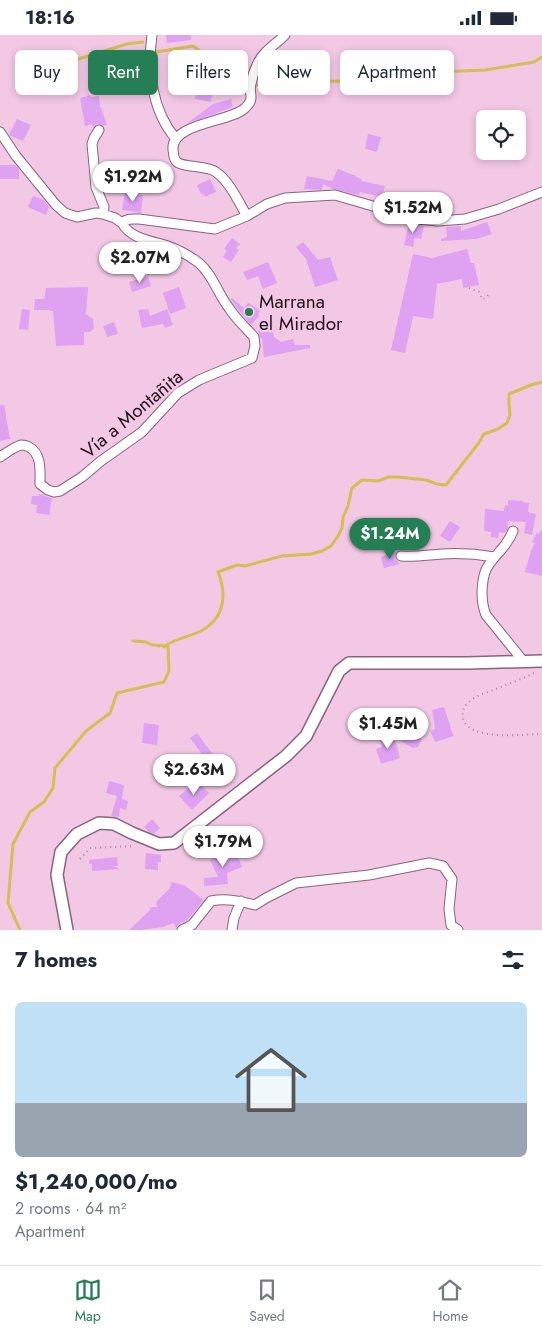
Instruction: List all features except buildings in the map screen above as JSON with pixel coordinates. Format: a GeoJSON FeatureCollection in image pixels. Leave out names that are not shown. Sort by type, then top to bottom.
{"type":"FeatureCollection","features":[{"type":"Feature","properties":{"kind":"street"},"geometry":{"type":"LineString","coordinates":[[152,35],[150,47],[151,77],[156,101],[161,116],[176,139]]}},
{"type":"Feature","properties":{"kind":"street"},"geometry":{"type":"LineString","coordinates":[[246,216],[233,191],[214,171],[175,161],[173,146],[179,135],[201,124],[243,111],[251,100],[250,86],[257,65],[264,53],[285,35]]}},
{"type":"Feature","properties":{"kind":"street"},"geometry":{"type":"LineString","coordinates":[[99,130],[92,144],[96,187],[104,207],[103,214]]}},
{"type":"Feature","properties":{"kind":"street"},"geometry":{"type":"LineString","coordinates":[[0,132],[16,156],[56,205],[65,213],[77,217],[96,213],[103,214],[115,218],[122,223],[130,219],[215,229],[246,216],[267,204],[285,198],[335,195],[417,219],[438,221],[465,219],[499,209],[542,192]]}},
{"type":"Feature","properties":{"kind":"street","name":"Vía a Montañita"},"geometry":{"type":"LineString","coordinates":[[0,457],[20,446],[27,446],[38,456],[40,483],[48,490],[60,491],[142,432],[178,393],[199,380],[252,357],[255,346],[254,337],[232,314],[210,275],[200,264],[166,246],[152,243],[135,235],[127,230],[122,223]]}},
{"type":"Feature","properties":{"kind":"street"},"geometry":{"type":"LineString","coordinates":[[514,531],[488,565],[484,574],[482,586],[483,607],[486,615],[524,662]]}},
{"type":"Feature","properties":{"kind":"street"},"geometry":{"type":"LineString","coordinates":[[402,556],[415,557],[462,553],[494,557]]}},
{"type":"Feature","properties":{"kind":"street"},"geometry":{"type":"LineString","coordinates":[[67,930],[57,875],[61,852],[77,834],[99,823],[114,824],[158,844],[174,843],[286,756],[306,736],[339,671],[349,663],[542,661]]}},
{"type":"Feature","properties":{"kind":"street"},"geometry":{"type":"LineString","coordinates":[[182,930],[192,925],[211,901],[223,899],[255,905],[296,883],[369,875],[429,863],[444,866],[452,879],[449,909],[451,925],[458,930]]}},
{"type":"Feature","properties":{"kind":"street"},"geometry":{"type":"LineString","coordinates":[[232,930],[234,918],[241,901]]}},
{"type":"Feature","properties":{"kind":"path"},"geometry":{"type":"LineString","coordinates":[[384,193],[393,194],[392,200]]}},
{"type":"Feature","properties":{"kind":"path"},"geometry":{"type":"LineString","coordinates":[[469,288],[479,292],[482,299],[486,298],[490,292]]}},
{"type":"Feature","properties":{"kind":"path"},"geometry":{"type":"LineString","coordinates":[[542,661],[540,669],[532,674],[477,696],[465,706],[462,715],[465,723],[483,734],[542,734]]}},
{"type":"Feature","properties":{"kind":"path"},"geometry":{"type":"LineString","coordinates":[[80,859],[90,848],[135,847],[149,840]]}},
{"type":"Feature","properties":{"kind":"waterway"},"geometry":{"type":"LineString","coordinates":[[78,59],[127,44],[143,42]]}},
{"type":"Feature","properties":{"kind":"waterway"},"geometry":{"type":"LineString","coordinates":[[158,52],[193,46],[250,86],[287,82],[340,81],[374,88],[414,73],[485,70],[534,62],[542,57]]}},
{"type":"Feature","properties":{"kind":"waterway"},"geometry":{"type":"LineString","coordinates":[[20,930],[8,903],[13,844],[30,812],[44,802],[53,788],[55,768],[86,731],[110,713],[117,693],[164,682],[169,671],[168,644],[201,631],[215,619],[222,605],[223,597],[223,589],[218,572],[237,565],[245,566],[282,556],[311,554],[331,546],[342,528],[343,517],[348,506],[352,488],[362,480],[378,481],[389,477],[398,477],[426,480],[446,485],[484,434],[498,429],[507,423],[510,415],[509,394],[542,382]]}},
{"type":"Feature","properties":{"kind":"waterway"},"geometry":{"type":"LineString","coordinates":[[133,641],[162,645],[164,647],[168,644]]}},
{"type":"Feature","properties":{"kind":"place","name":"Marrana el Mirador"},"geometry":{"type":"Point","coordinates":[249,312]}}]}
